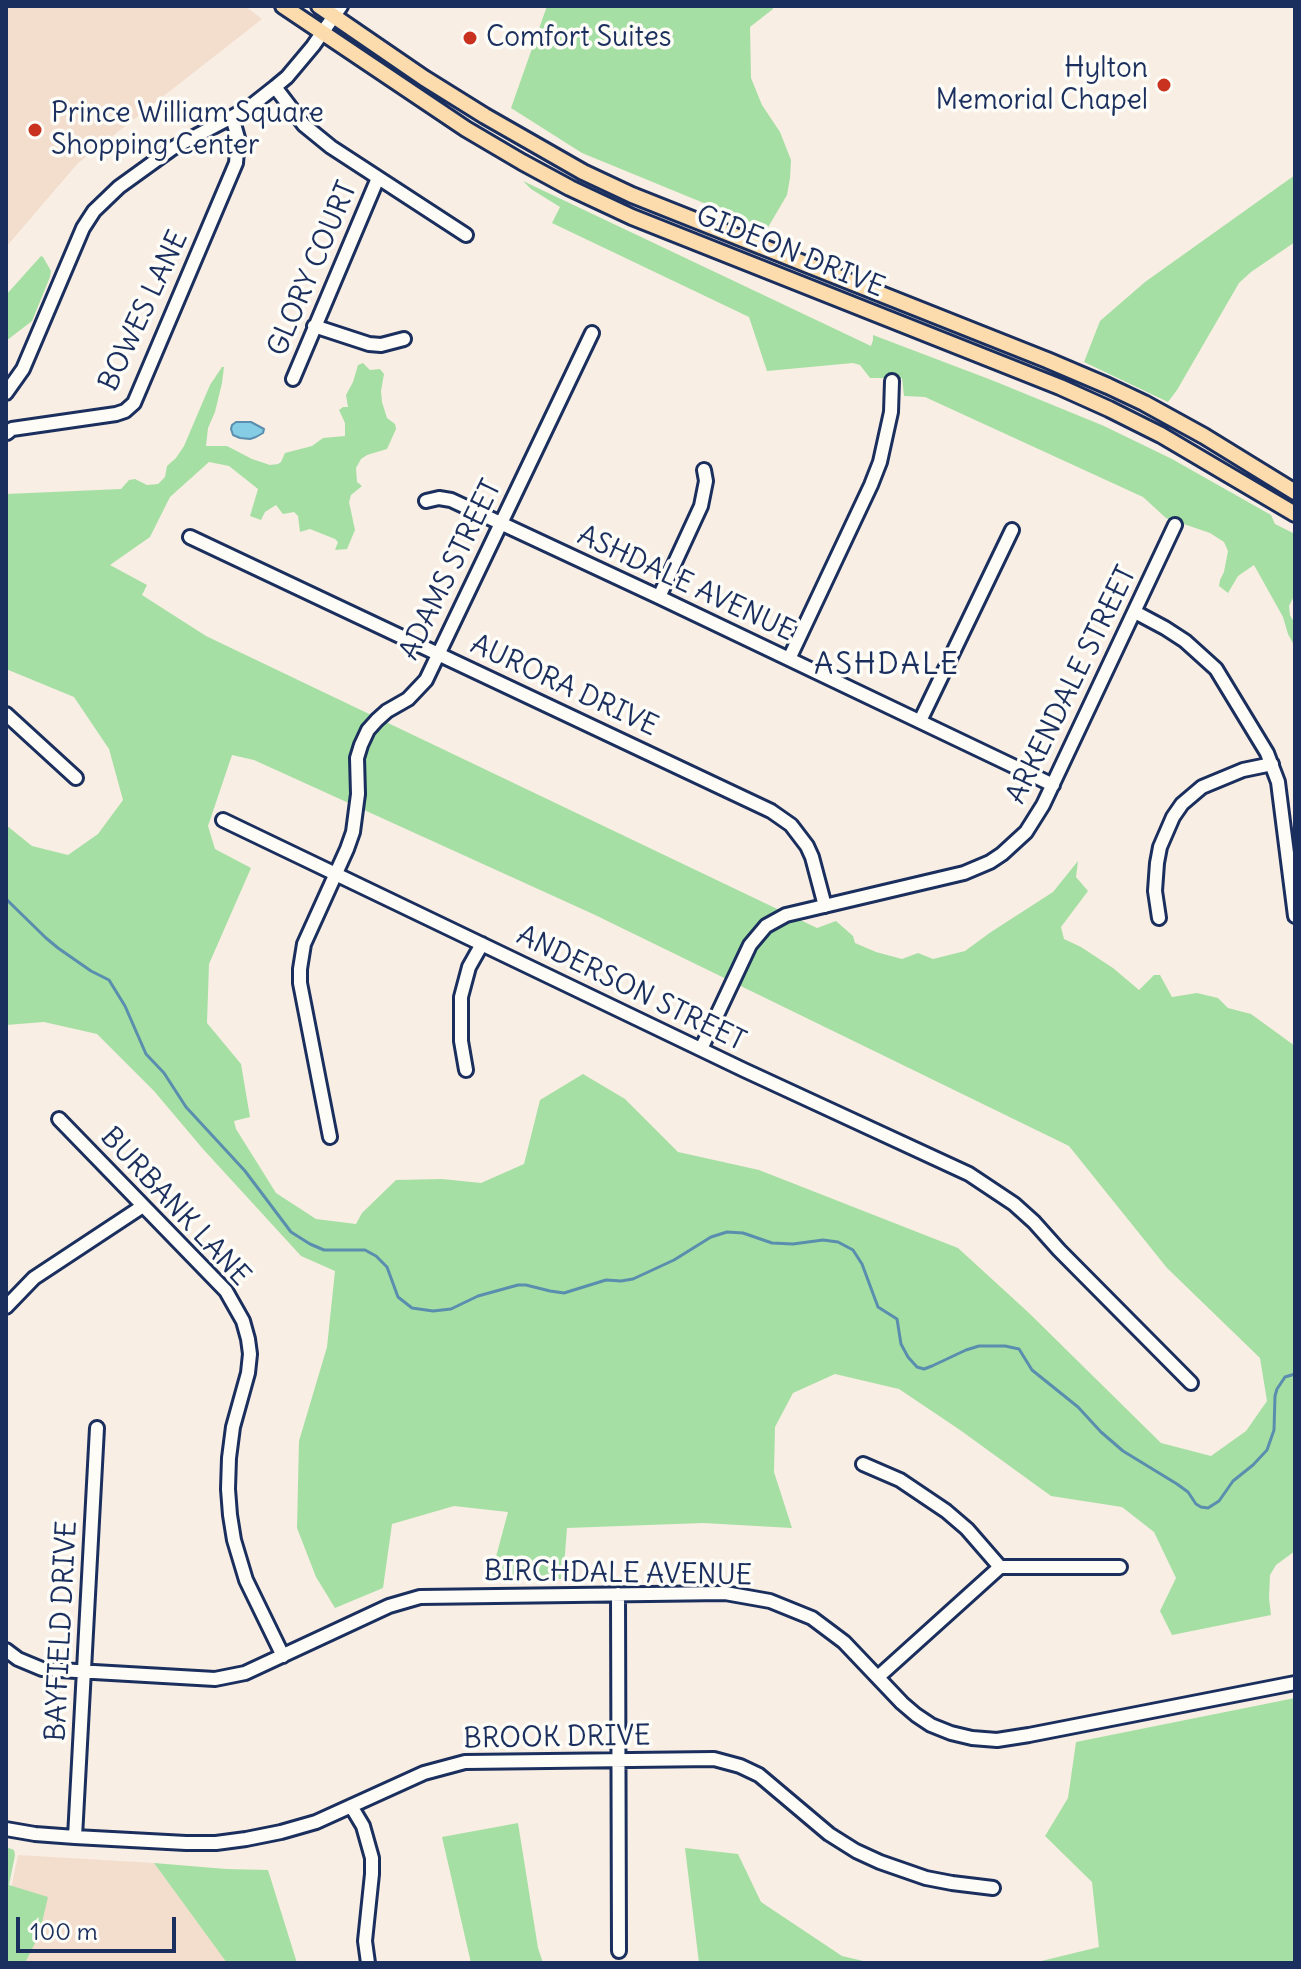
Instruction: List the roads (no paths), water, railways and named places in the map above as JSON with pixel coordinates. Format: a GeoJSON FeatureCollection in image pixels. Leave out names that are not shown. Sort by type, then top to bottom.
{"type":"FeatureCollection","features":[{"type":"Feature","properties":{"kind":"main road","name":"GIDEON DRIVE"},"geometry":{"type":"LineString","coordinates":[[283,6],[444,115],[522,162],[632,217],[1046,381],[1109,409],[1174,442],[1295,514]]}},
{"type":"Feature","properties":{"kind":"main road","name":"GIDEON DRIVE"},"geometry":{"type":"LineString","coordinates":[[319,6],[338,11],[424,78],[583,172],[632,195],[1108,386],[1204,436],[1295,492]]}},
{"type":"Feature","properties":{"kind":"main road"},"geometry":{"type":"LineString","coordinates":[[771,273],[778,254]]}},
{"type":"Feature","properties":{"kind":"street"},"geometry":{"type":"LineString","coordinates":[[6,393],[23,369],[83,228],[94,211],[119,187],[173,148],[251,106],[287,77],[338,11],[354,6]]}},
{"type":"Feature","properties":{"kind":"street"},"geometry":{"type":"LineString","coordinates":[[275,87],[297,117],[331,147],[466,235]]}},
{"type":"Feature","properties":{"kind":"street","name":"BOWES LANE"},"geometry":{"type":"LineString","coordinates":[[6,434],[12,429],[116,414],[134,403],[236,163],[238,138],[232,117]]}},
{"type":"Feature","properties":{"kind":"street","name":"GLORY COURT"},"geometry":{"type":"LineString","coordinates":[[293,379],[378,178]]}},
{"type":"Feature","properties":{"kind":"street"},"geometry":{"type":"LineString","coordinates":[[314,326],[369,344],[381,345],[404,339]]}},
{"type":"Feature","properties":{"kind":"street","name":"ADAMS STREET"},"geometry":{"type":"LineString","coordinates":[[330,1137],[300,983],[300,969],[304,944],[353,832],[358,794],[357,758],[362,742],[377,720],[418,691],[426,680],[592,333]]}},
{"type":"Feature","properties":{"kind":"street"},"geometry":{"type":"LineString","coordinates":[[789,659],[880,462],[891,412],[892,381]]}},
{"type":"Feature","properties":{"kind":"street"},"geometry":{"type":"LineString","coordinates":[[659,597],[701,506],[706,481],[704,470]]}},
{"type":"Feature","properties":{"kind":"street","name":"ASHDALE AVENUE"},"geometry":{"type":"LineString","coordinates":[[426,501],[439,498],[451,500],[1053,785]]}},
{"type":"Feature","properties":{"kind":"street","name":"ARKENDALE STREET"},"geometry":{"type":"LineString","coordinates":[[701,1049],[750,945],[777,919],[964,873],[990,862],[1026,832],[1053,785],[1175,525]]}},
{"type":"Feature","properties":{"kind":"street"},"geometry":{"type":"LineString","coordinates":[[920,721],[1012,530]]}},
{"type":"Feature","properties":{"kind":"street","name":"AURORA DRIVE"},"geometry":{"type":"LineString","coordinates":[[190,537],[779,816],[791,825],[807,846],[825,906]]}},
{"type":"Feature","properties":{"kind":"street"},"geometry":{"type":"LineString","coordinates":[[1135,612],[1185,641],[1216,669],[1272,764],[1280,798],[1295,916]]}},
{"type":"Feature","properties":{"kind":"street"},"geometry":{"type":"LineString","coordinates":[[6,714],[76,778]]}},
{"type":"Feature","properties":{"kind":"street"},"geometry":{"type":"LineString","coordinates":[[1159,918],[1155,891],[1160,847],[1182,804],[1202,787],[1243,770],[1272,764]]}},
{"type":"Feature","properties":{"kind":"street","name":"ANDERSON STREET"},"geometry":{"type":"LineString","coordinates":[[223,820],[969,1174],[1034,1222],[1191,1383]]}},
{"type":"Feature","properties":{"kind":"street"},"geometry":{"type":"LineString","coordinates":[[466,1070],[461,1041],[461,997],[469,967],[482,944]]}},
{"type":"Feature","properties":{"kind":"street","name":"BURBANK LANE"},"geometry":{"type":"LineString","coordinates":[[59,1119],[226,1291],[243,1321],[250,1354],[229,1458],[230,1515],[246,1580],[283,1656]]}},
{"type":"Feature","properties":{"kind":"street"},"geometry":{"type":"LineString","coordinates":[[6,1307],[34,1278],[143,1206]]}},
{"type":"Feature","properties":{"kind":"street","name":"BAYFIELD DRIVE"},"geometry":{"type":"LineString","coordinates":[[75,1837],[97,1428]]}},
{"type":"Feature","properties":{"kind":"street"},"geometry":{"type":"LineString","coordinates":[[863,1464],[900,1480],[946,1511],[967,1529],[1000,1567]]}},
{"type":"Feature","properties":{"kind":"street"},"geometry":{"type":"LineString","coordinates":[[878,1677],[1000,1567],[1120,1567]]}},
{"type":"Feature","properties":{"kind":"street","name":"BIRCHDALE AVENUE"},"geometry":{"type":"LineString","coordinates":[[6,1650],[42,1669],[215,1679],[245,1673],[389,1606],[420,1597],[725,1593],[770,1601],[791,1608],[824,1626],[844,1642],[902,1703],[931,1725],[972,1738],[997,1740],[1295,1683]]}},
{"type":"Feature","properties":{"kind":"street"},"geometry":{"type":"LineString","coordinates":[[618,1594],[619,1951]]}},
{"type":"Feature","properties":{"kind":"street","name":"BROOK DRIVE"},"geometry":{"type":"LineString","coordinates":[[6,1829],[35,1834],[186,1843],[231,1841],[316,1822],[424,1773],[465,1762],[714,1759],[740,1766],[770,1783],[803,1814],[856,1851],[926,1878],[993,1888]]}},
{"type":"Feature","properties":{"kind":"street"},"geometry":{"type":"LineString","coordinates":[[351,1806],[363,1826],[372,1858],[365,1941],[368,1963]]}},
{"type":"Feature","properties":{"kind":"water"},"geometry":{"type":"Polygon","coordinates":[[[236,422],[251,422],[264,429],[263,433],[250,439],[240,438],[233,435],[231,429],[236,422]]]}},
{"type":"Feature","properties":{"kind":"waterway"},"geometry":{"type":"LineString","coordinates":[[6,899],[58,948],[109,980],[125,1006],[146,1054],[164,1073],[186,1107],[245,1171],[291,1232],[324,1250],[365,1250],[376,1256],[387,1267],[398,1297],[412,1308],[433,1311],[451,1309],[478,1296],[518,1285],[564,1293],[606,1280],[633,1279],[674,1260],[711,1237],[727,1232],[743,1233],[772,1243],[838,1242],[853,1250],[862,1264],[878,1307],[897,1319],[901,1344],[917,1367],[924,1369],[979,1346],[1019,1349],[1032,1370],[1078,1407],[1123,1451],[1177,1484],[1188,1492],[1196,1504],[1208,1508],[1219,1501],[1233,1481],[1267,1450],[1274,1430],[1277,1389],[1285,1377],[1295,1374]]}},
{"type":"Feature","properties":{"kind":"place","name":"Comfort Suites"},"geometry":{"type":"Point","coordinates":[470,38]}},
{"type":"Feature","properties":{"kind":"place","name":"Hylton Memorial Chapel"},"geometry":{"type":"Point","coordinates":[1164,85]}},
{"type":"Feature","properties":{"kind":"place","name":"Prince William Square Shopping Center"},"geometry":{"type":"Point","coordinates":[35,130]}},
{"type":"Feature","properties":{"kind":"district","name":"ASHDALE"},"geometry":{"type":"Point","coordinates":[887,665]}}]}
